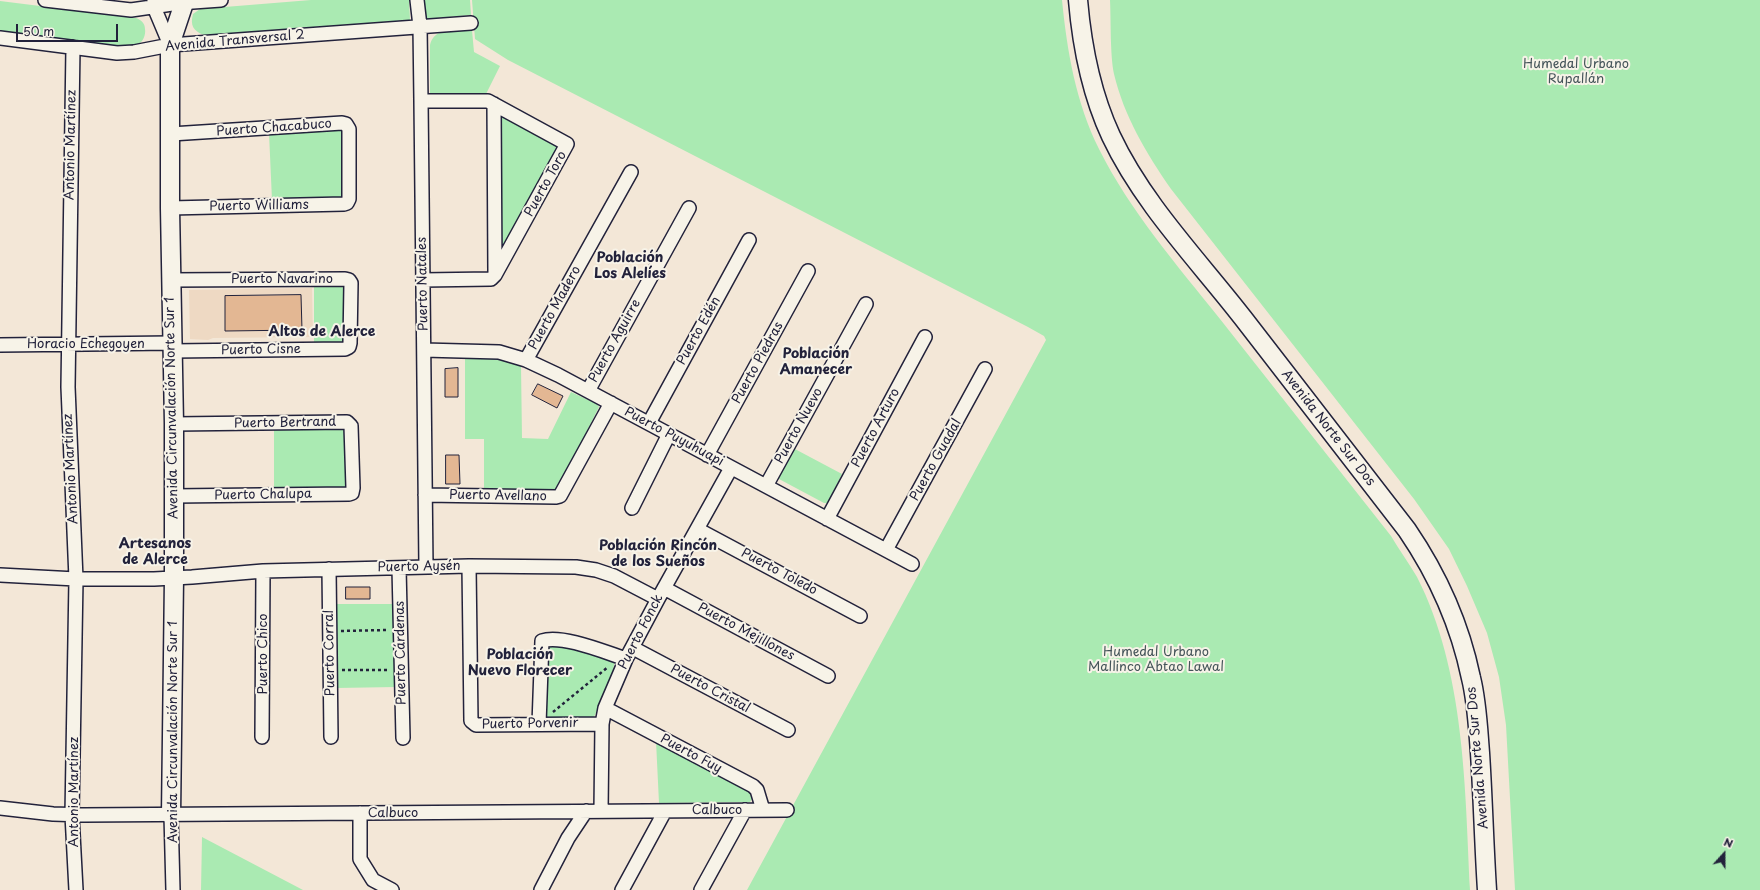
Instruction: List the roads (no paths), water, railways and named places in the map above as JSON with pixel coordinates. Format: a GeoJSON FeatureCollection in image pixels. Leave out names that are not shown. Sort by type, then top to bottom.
{"type":"FeatureCollection","features":[{"type":"Feature","properties":{"kind":"main road","name":"Avenida Norte Sur Dos"},"geometry":{"type":"LineString","coordinates":[[1078,0],[1084,51],[1093,86],[1111,135],[1137,180],[1155,208],[1218,286],[1407,530],[1440,587],[1466,656],[1475,698],[1487,890]]}},
{"type":"Feature","properties":{"kind":"main road","name":"Avenida Circunvalación Norte Sur 1"},"geometry":{"type":"LineString","coordinates":[[171,814],[174,424],[170,208],[170,45],[185,2]]}},
{"type":"Feature","properties":{"kind":"street"},"geometry":{"type":"LineString","coordinates":[[45,0],[131,10],[154,4],[221,0]]}},
{"type":"Feature","properties":{"kind":"street","name":"Puerto Natales"},"geometry":{"type":"LineString","coordinates":[[417,0],[420,26],[426,567]]}},
{"type":"Feature","properties":{"kind":"street"},"geometry":{"type":"LineString","coordinates":[[154,4],[170,45]]}},
{"type":"Feature","properties":{"kind":"street","name":"Avenida Transversal 2"},"geometry":{"type":"LineString","coordinates":[[0,38],[123,53],[170,45],[470,23]]}},
{"type":"Feature","properties":{"kind":"street","name":"Antonio Martínez"},"geometry":{"type":"LineString","coordinates":[[73,47],[69,412],[76,579],[72,815],[76,890]]}},
{"type":"Feature","properties":{"kind":"street","name":"Puerto Toro"},"geometry":{"type":"LineString","coordinates":[[421,101],[488,101],[567,144],[495,275]]}},
{"type":"Feature","properties":{"kind":"street"},"geometry":{"type":"LineString","coordinates":[[423,280],[491,279],[495,275],[494,104]]}},
{"type":"Feature","properties":{"kind":"street","name":"Puerto Chacabuco"},"geometry":{"type":"LineString","coordinates":[[171,134],[342,123],[346,124],[349,129],[347,203]]}},
{"type":"Feature","properties":{"kind":"street","name":"Puerto Madero"},"geometry":{"type":"LineString","coordinates":[[526,360],[631,172]]}},
{"type":"Feature","properties":{"kind":"street","name":"Puerto Williams"},"geometry":{"type":"LineString","coordinates":[[170,208],[347,203]]}},
{"type":"Feature","properties":{"kind":"street","name":"Puerto Aguirre"},"geometry":{"type":"LineString","coordinates":[[588,391],[689,208]]}},
{"type":"Feature","properties":{"kind":"street","name":"Puerto Edén"},"geometry":{"type":"LineString","coordinates":[[648,423],[749,240]]}},
{"type":"Feature","properties":{"kind":"street","name":"Puerto Piedras"},"geometry":{"type":"LineString","coordinates":[[707,455],[808,271]]}},
{"type":"Feature","properties":{"kind":"street","name":"Puerto Navarino"},"geometry":{"type":"LineString","coordinates":[[171,280],[349,280],[351,283],[349,347]]}},
{"type":"Feature","properties":{"kind":"street","name":"Puerto Nuevo"},"geometry":{"type":"LineString","coordinates":[[766,486],[866,304]]}},
{"type":"Feature","properties":{"kind":"street","name":"Puerto Arturo"},"geometry":{"type":"LineString","coordinates":[[827,519],[925,336]]}},
{"type":"Feature","properties":{"kind":"street","name":"Horacio Echegoyen"},"geometry":{"type":"LineString","coordinates":[[0,345],[69,344],[172,347]]}},
{"type":"Feature","properties":{"kind":"street","name":"Puerto Cisne"},"geometry":{"type":"LineString","coordinates":[[172,347],[345,349],[349,347]]}},
{"type":"Feature","properties":{"kind":"street","name":"Puerto Puyuhuapi"},"geometry":{"type":"LineString","coordinates":[[424,350],[499,352],[512,354],[526,360],[611,403],[912,564]]}},
{"type":"Feature","properties":{"kind":"street","name":"Puerto Guadal"},"geometry":{"type":"LineString","coordinates":[[886,550],[985,369]]}},
{"type":"Feature","properties":{"kind":"street","name":"Puerto Avellano"},"geometry":{"type":"LineString","coordinates":[[425,495],[560,496],[611,403]]}},
{"type":"Feature","properties":{"kind":"street","name":"Puerto Bertrand"},"geometry":{"type":"LineString","coordinates":[[174,424],[347,422],[351,426],[352,493]]}},
{"type":"Feature","properties":{"kind":"street"},"geometry":{"type":"LineString","coordinates":[[632,508],[669,434]]}},
{"type":"Feature","properties":{"kind":"street","name":"Puerto Fonck"},"geometry":{"type":"LineString","coordinates":[[601,811],[602,724],[605,708],[627,655],[731,468]]}},
{"type":"Feature","properties":{"kind":"street","name":"Puerto Chalupa"},"geometry":{"type":"LineString","coordinates":[[174,496],[352,493]]}},
{"type":"Feature","properties":{"kind":"street","name":"Puerto Toledo"},"geometry":{"type":"LineString","coordinates":[[697,529],[860,616]]}},
{"type":"Feature","properties":{"kind":"street","name":"Puerto Aysén"},"geometry":{"type":"LineString","coordinates":[[0,575],[76,579],[174,578],[263,571],[469,566],[566,566],[586,568],[614,576],[661,593]]}},
{"type":"Feature","properties":{"kind":"street","name":"Puerto Porvenir"},"geometry":{"type":"LineString","coordinates":[[469,566],[471,721],[476,725],[602,724]]}},
{"type":"Feature","properties":{"kind":"street","name":"Puerto Cárdenas"},"geometry":{"type":"LineString","coordinates":[[399,568],[403,738]]}},
{"type":"Feature","properties":{"kind":"street","name":"Puerto Corral"},"geometry":{"type":"LineString","coordinates":[[329,569],[331,737]]}},
{"type":"Feature","properties":{"kind":"street","name":"Puerto Chico"},"geometry":{"type":"LineString","coordinates":[[262,737],[263,571]]}},
{"type":"Feature","properties":{"kind":"street","name":"Puerto Mejillones"},"geometry":{"type":"LineString","coordinates":[[661,593],[828,676]]}},
{"type":"Feature","properties":{"kind":"street","name":"Puerto Cristal"},"geometry":{"type":"LineString","coordinates":[[539,724],[542,641],[560,640],[627,655],[788,730]]}},
{"type":"Feature","properties":{"kind":"street","name":"Puerto Fuy"},"geometry":{"type":"LineString","coordinates":[[605,708],[753,786],[757,790],[763,810]]}},
{"type":"Feature","properties":{"kind":"street","name":"Calbuco"},"geometry":{"type":"LineString","coordinates":[[0,808],[72,815],[787,810]]}},
{"type":"Feature","properties":{"kind":"street"},"geometry":{"type":"LineString","coordinates":[[701,890],[745,810]]}},
{"type":"Feature","properties":{"kind":"street"},"geometry":{"type":"LineString","coordinates":[[541,890],[568,838],[586,811]]}},
{"type":"Feature","properties":{"kind":"street"},"geometry":{"type":"LineString","coordinates":[[622,890],[665,811]]}},
{"type":"Feature","properties":{"kind":"street"},"geometry":{"type":"LineString","coordinates":[[360,813],[360,859],[373,880],[392,890]]}},
{"type":"Feature","properties":{"kind":"street","name":"Avenida Circunvalación Norte Sur 1"},"geometry":{"type":"LineString","coordinates":[[171,814],[173,890]]}},
{"type":"Feature","properties":{"kind":"district","name":"Población Los Alelíes"},"geometry":{"type":"Point","coordinates":[630,266]}},
{"type":"Feature","properties":{"kind":"district","name":"Altos de Alerce"},"geometry":{"type":"Point","coordinates":[322,332]}},
{"type":"Feature","properties":{"kind":"district","name":"Población Amanecer"},"geometry":{"type":"Point","coordinates":[816,362]}},
{"type":"Feature","properties":{"kind":"district","name":"Artesanos de Alerce"},"geometry":{"type":"Point","coordinates":[155,552]}},
{"type":"Feature","properties":{"kind":"district","name":"Población Rincón de los Sueños"},"geometry":{"type":"Point","coordinates":[658,554]}},
{"type":"Feature","properties":{"kind":"district","name":"Población Nuevo Florecer"},"geometry":{"type":"Point","coordinates":[520,664]}},
{"type":"Feature","properties":{"kind":"park label","name":"Humedal Urbano Rupallán"},"geometry":{"type":"Point","coordinates":[1576,72]}},
{"type":"Feature","properties":{"kind":"park label","name":"Humedal Urbano Mallinco Abtao Lawal"},"geometry":{"type":"Point","coordinates":[1156,660]}}]}
